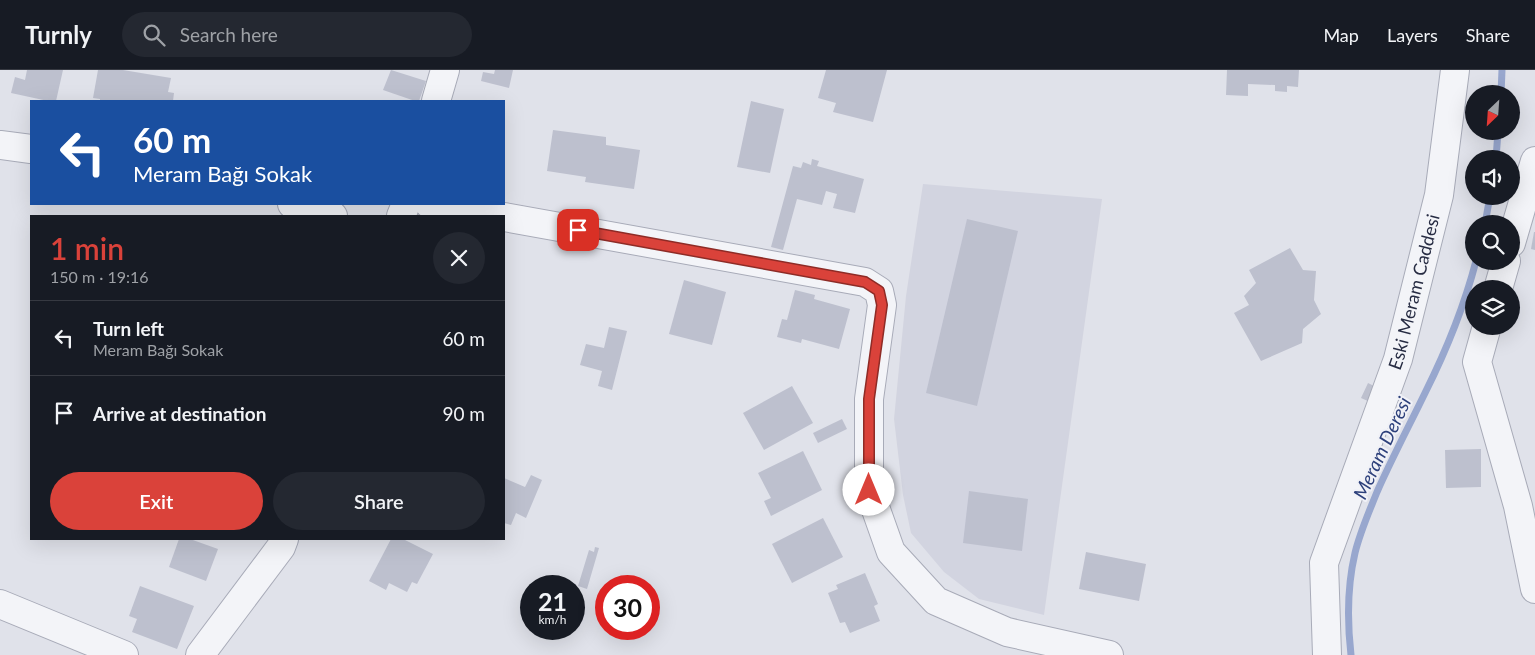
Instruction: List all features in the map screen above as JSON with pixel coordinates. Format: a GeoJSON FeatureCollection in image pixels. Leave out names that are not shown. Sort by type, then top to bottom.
{"type":"FeatureCollection","features":[{"type":"Feature","properties":{"kind":"street"},"geometry":{"type":"LineString","coordinates":[[436,100],[445,70]]}},
{"type":"Feature","properties":{"kind":"street","name":"Eski Meram Caddesi"},"geometry":{"type":"LineString","coordinates":[[1327,655],[1324,563],[1398,359],[1439,195],[1454,70]]}},
{"type":"Feature","properties":{"kind":"street"},"geometry":{"type":"LineString","coordinates":[[0,144],[30,149]]}},
{"type":"Feature","properties":{"kind":"street"},"geometry":{"type":"LineString","coordinates":[[1519,215],[1535,161]]}},
{"type":"Feature","properties":{"kind":"street"},"geometry":{"type":"LineString","coordinates":[[295,205],[330,215]]}},
{"type":"Feature","properties":{"kind":"street"},"geometry":{"type":"LineString","coordinates":[[435,205],[493,215]]}},
{"type":"Feature","properties":{"kind":"street"},"geometry":{"type":"LineString","coordinates":[[505,217],[865,282],[879,291],[882,305],[869,399],[869,490],[891,552],[936,601],[1007,632],[1109,655]]}},
{"type":"Feature","properties":{"kind":"street"},"geometry":{"type":"LineString","coordinates":[[1484,335],[1477,362],[1518,506],[1535,589]]}},
{"type":"Feature","properties":{"kind":"street"},"geometry":{"type":"LineString","coordinates":[[200,655],[284,540]]}},
{"type":"Feature","properties":{"kind":"street"},"geometry":{"type":"LineString","coordinates":[[0,604],[124,655]]}},
{"type":"Feature","properties":{"kind":"shaded area"},"geometry":{"type":"Polygon","coordinates":[[[923,184],[1102,199],[1044,615],[979,599],[944,572],[911,533],[903,495],[894,419],[906,296],[923,184]]]}},
{"type":"Feature","properties":{"kind":"building"},"geometry":{"type":"Polygon","coordinates":[[[27,70],[63,70],[56,100],[43,100],[11,93],[15,77],[25,80],[27,70]]]}},
{"type":"Feature","properties":{"kind":"building"},"geometry":{"type":"Polygon","coordinates":[[[98,70],[123,70],[171,78],[168,92],[174,93],[173,100],[100,100],[93,98],[98,70]]]}},
{"type":"Feature","properties":{"kind":"building"},"geometry":{"type":"Polygon","coordinates":[[[391,70],[426,81],[419,100],[412,100],[383,90],[391,70]]]}},
{"type":"Feature","properties":{"kind":"building"},"geometry":{"type":"Polygon","coordinates":[[[495,70],[513,70],[509,88],[481,81],[483,72],[494,74],[495,70]]]}},
{"type":"Feature","properties":{"kind":"building"},"geometry":{"type":"Polygon","coordinates":[[[826,70],[887,70],[873,122],[833,112],[836,103],[818,98],[826,70]]]}},
{"type":"Feature","properties":{"kind":"building"},"geometry":{"type":"Polygon","coordinates":[[[1227,70],[1299,70],[1298,87],[1287,86],[1287,92],[1275,91],[1275,85],[1248,84],[1248,96],[1226,95],[1227,70]]]}},
{"type":"Feature","properties":{"kind":"building"},"geometry":{"type":"Polygon","coordinates":[[[751,101],[784,109],[770,173],[737,167],[751,101]]]}},
{"type":"Feature","properties":{"kind":"building"},"geometry":{"type":"Polygon","coordinates":[[[553,130],[606,137],[606,145],[640,150],[634,189],[585,182],[586,177],[547,171],[553,130]]]}},
{"type":"Feature","properties":{"kind":"building"},"geometry":{"type":"Polygon","coordinates":[[[812,159],[819,161],[817,166],[864,179],[855,213],[833,208],[837,194],[826,191],[822,205],[797,199],[783,250],[771,247],[793,166],[801,168],[803,162],[811,165],[812,159]]]}},
{"type":"Feature","properties":{"kind":"building"},"geometry":{"type":"Polygon","coordinates":[[[967,219],[1018,231],[977,406],[926,393],[967,219]]]}},
{"type":"Feature","properties":{"kind":"building"},"geometry":{"type":"Polygon","coordinates":[[[1535,232],[1535,250],[1531,249],[1535,232]]]}},
{"type":"Feature","properties":{"kind":"building"},"geometry":{"type":"Polygon","coordinates":[[[1290,248],[1303,270],[1316,271],[1314,300],[1321,314],[1303,329],[1302,343],[1261,361],[1234,313],[1249,305],[1244,296],[1256,283],[1249,270],[1290,248]]]}},
{"type":"Feature","properties":{"kind":"building"},"geometry":{"type":"Polygon","coordinates":[[[684,280],[726,292],[712,345],[669,334],[684,280]]]}},
{"type":"Feature","properties":{"kind":"building"},"geometry":{"type":"Polygon","coordinates":[[[795,290],[815,295],[814,299],[850,309],[839,349],[802,339],[801,343],[777,337],[782,319],[787,320],[795,290]]]}},
{"type":"Feature","properties":{"kind":"building"},"geometry":{"type":"Polygon","coordinates":[[[609,327],[627,331],[612,390],[598,386],[602,371],[580,365],[586,344],[604,348],[609,327]]]}},
{"type":"Feature","properties":{"kind":"building"},"geometry":{"type":"Polygon","coordinates":[[[1368,383],[1376,387],[1370,402],[1361,398],[1368,383]]]}},
{"type":"Feature","properties":{"kind":"building"},"geometry":{"type":"Polygon","coordinates":[[[792,386],[813,423],[764,450],[743,413],[792,386]]]}},
{"type":"Feature","properties":{"kind":"building"},"geometry":{"type":"Polygon","coordinates":[[[842,419],[847,429],[818,443],[813,433],[842,419]]]}},
{"type":"Feature","properties":{"kind":"building"},"geometry":{"type":"Polygon","coordinates":[[[1481,449],[1481,487],[1446,488],[1445,450],[1481,449]]]}},
{"type":"Feature","properties":{"kind":"building"},"geometry":{"type":"Polygon","coordinates":[[[803,451],[822,490],[771,516],[764,501],[771,498],[758,473],[803,451]]]}},
{"type":"Feature","properties":{"kind":"building"},"geometry":{"type":"Polygon","coordinates":[[[531,475],[542,480],[526,518],[516,513],[511,525],[505,523],[505,478],[525,487],[531,475]]]}},
{"type":"Feature","properties":{"kind":"building"},"geometry":{"type":"Polygon","coordinates":[[[969,491],[1028,499],[1022,551],[963,543],[969,491]]]}},
{"type":"Feature","properties":{"kind":"building"},"geometry":{"type":"Polygon","coordinates":[[[823,518],[843,557],[792,583],[772,544],[823,518]]]}},
{"type":"Feature","properties":{"kind":"building"},"geometry":{"type":"Polygon","coordinates":[[[179,540],[193,540],[218,549],[206,581],[169,567],[179,540]]]}},
{"type":"Feature","properties":{"kind":"building"},"geometry":{"type":"Polygon","coordinates":[[[390,540],[405,540],[433,554],[417,584],[412,582],[407,592],[389,583],[386,590],[369,581],[390,540]]]}},
{"type":"Feature","properties":{"kind":"building"},"geometry":{"type":"Polygon","coordinates":[[[595,547],[599,548],[587,589],[585,588],[585,575],[581,575],[589,550],[594,552],[595,547]]]}},
{"type":"Feature","properties":{"kind":"building"},"geometry":{"type":"Polygon","coordinates":[[[1086,552],[1146,564],[1139,601],[1079,589],[1086,552]]]}},
{"type":"Feature","properties":{"kind":"building"},"geometry":{"type":"Polygon","coordinates":[[[865,573],[878,604],[874,606],[880,621],[850,633],[845,622],[840,623],[828,593],[838,589],[836,585],[865,573]]]}},
{"type":"Feature","properties":{"kind":"building"},"geometry":{"type":"Polygon","coordinates":[[[140,586],[194,606],[177,649],[132,632],[137,619],[129,616],[140,586]]]}},
{"type":"Feature","properties":{"kind":"waterway","name":"Meram Deresi"},"geometry":{"type":"LineString","coordinates":[[1501,85],[1502,70]]}},
{"type":"Feature","properties":{"kind":"waterway","name":"Meram Deresi"},"geometry":{"type":"LineString","coordinates":[[1497,140],[1497,150]]}},
{"type":"Feature","properties":{"kind":"waterway","name":"Meram Deresi"},"geometry":{"type":"LineString","coordinates":[[1487,215],[1488,205]]}},
{"type":"Feature","properties":{"kind":"waterway","name":"Meram Deresi"},"geometry":{"type":"LineString","coordinates":[[1351,655],[1348,616],[1349,591],[1352,566],[1359,537],[1383,479],[1447,345],[1473,270]]}},
{"type":"Feature","properties":{"kind":"route"},"geometry":{"type":"LineString","coordinates":[[578,230],[865,282],[879,291],[882,305],[869,399],[869,490]]}}]}
